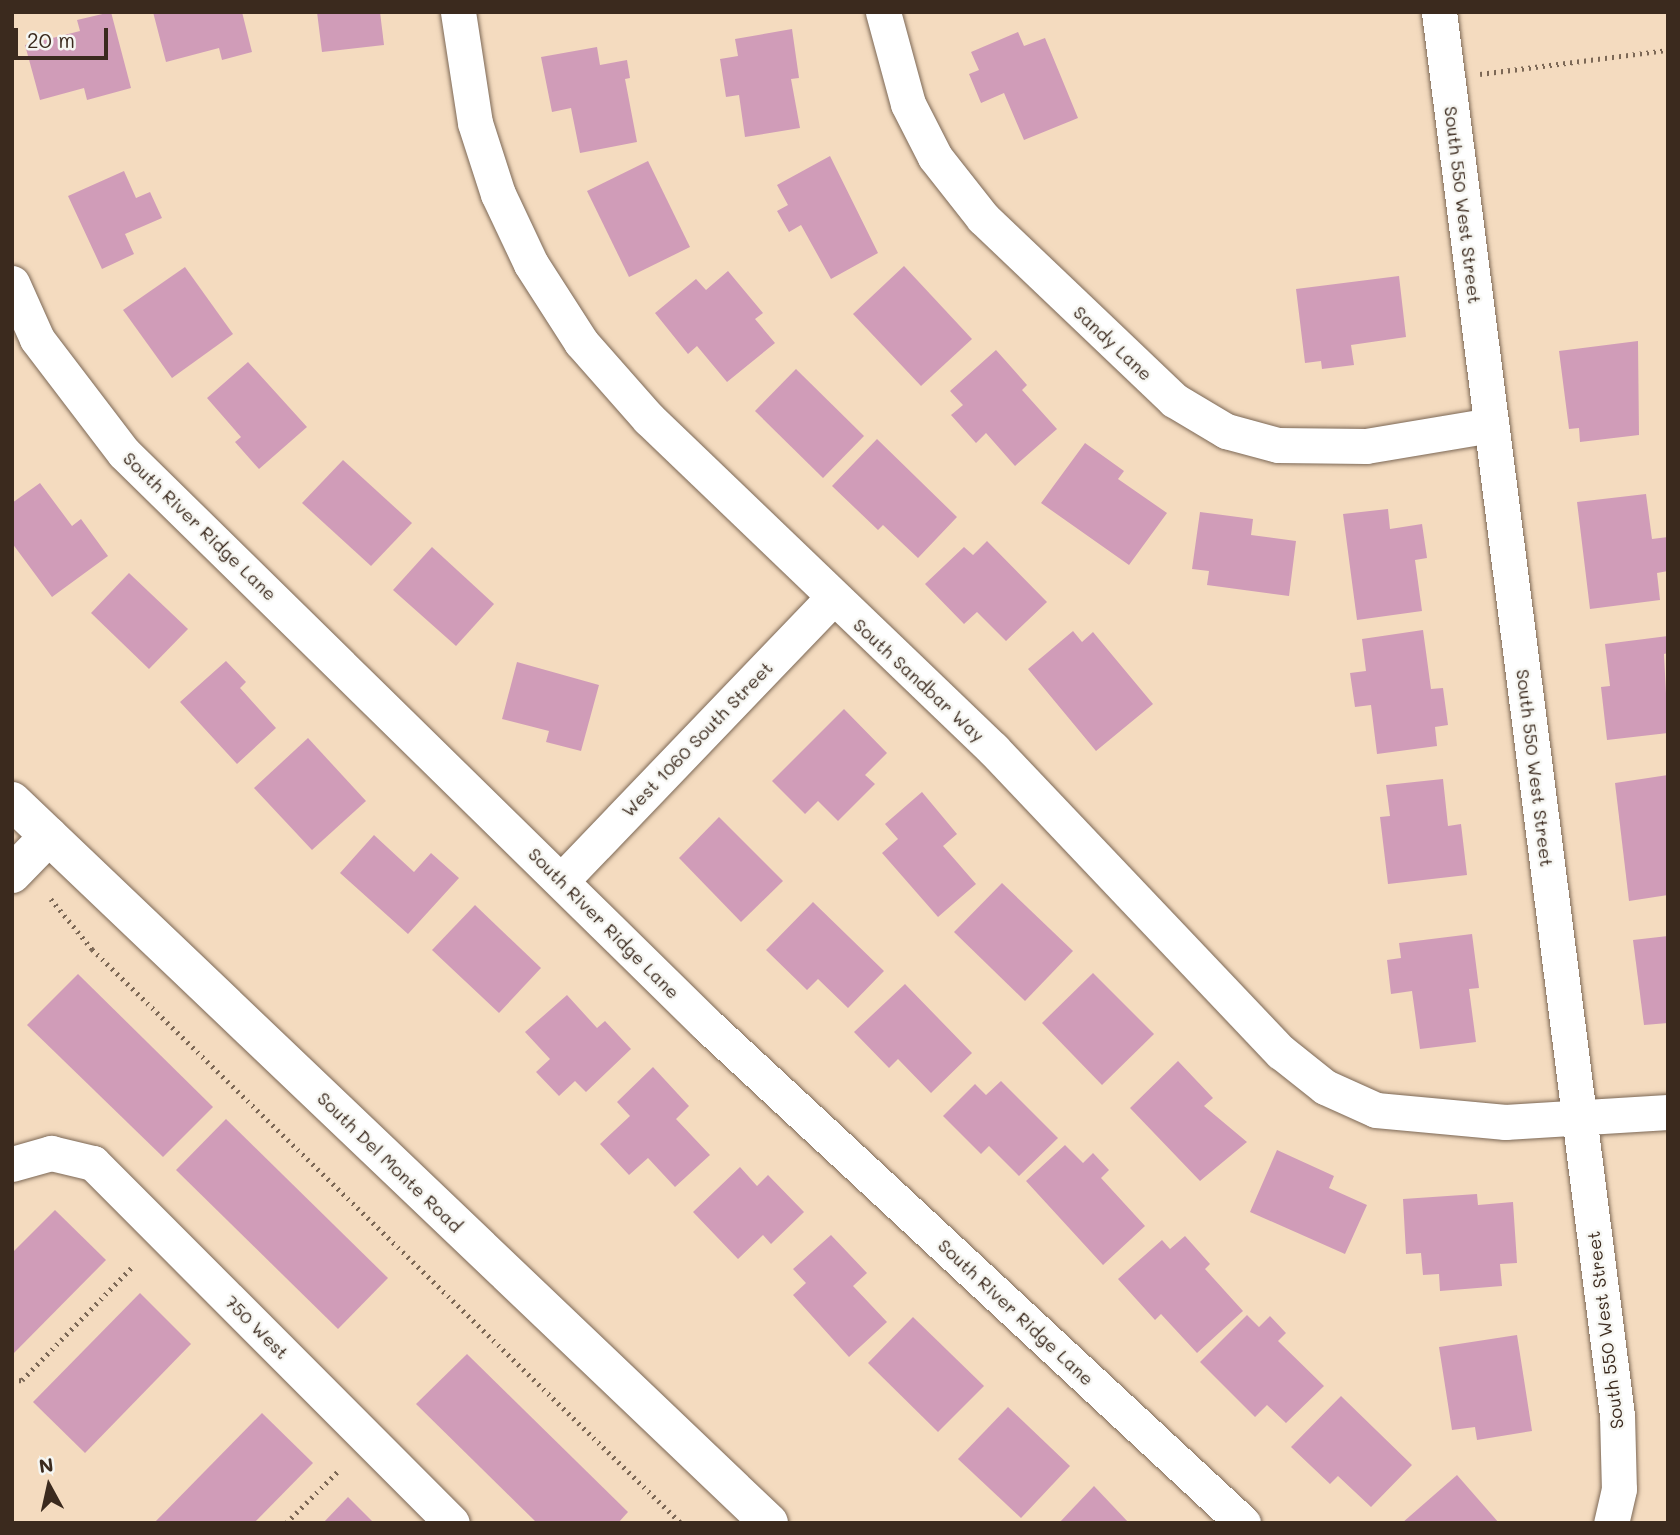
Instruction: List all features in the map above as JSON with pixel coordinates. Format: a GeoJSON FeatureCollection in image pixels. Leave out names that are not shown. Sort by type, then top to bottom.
{"type":"FeatureCollection","features":[{"type":"Feature","properties":{"kind":"street","name":"South Sandbar Way"},"geometry":{"type":"LineString","coordinates":[[458,12],[475,123],[498,194],[531,264],[581,342],[649,419],[832,598],[993,749],[1281,1052],[1325,1087],[1376,1110],[1505,1122],[1668,1112]]}},
{"type":"Feature","properties":{"kind":"street","name":"Sandy Lane"},"geometry":{"type":"LineString","coordinates":[[883,12],[908,104],[935,158],[983,218],[1174,400],[1226,431],[1278,445],[1366,446],[1491,425]]}},
{"type":"Feature","properties":{"kind":"street","name":"South 550 West Street"},"geometry":{"type":"LineString","coordinates":[[1439,12],[1618,1415],[1619,1489],[1611,1523]]}},
{"type":"Feature","properties":{"kind":"street","name":"South River Ridge Lane"},"geometry":{"type":"LineString","coordinates":[[12,283],[37,339],[124,453],[706,1024],[1243,1523]]}},
{"type":"Feature","properties":{"kind":"street","name":"West 1060 South Street"},"geometry":{"type":"LineString","coordinates":[[562,880],[832,598]]}},
{"type":"Feature","properties":{"kind":"street","name":"South Del Monte Road"},"geometry":{"type":"LineString","coordinates":[[12,802],[769,1523]]}},
{"type":"Feature","properties":{"kind":"street"},"geometry":{"type":"LineString","coordinates":[[12,874],[49,836]]}},
{"type":"Feature","properties":{"kind":"street","name":"750 West"},"geometry":{"type":"LineString","coordinates":[[12,1164],[51,1153],[93,1163],[452,1523]]}},
{"type":"Feature","properties":{"kind":"path"},"geometry":{"type":"LineString","coordinates":[[1476,75],[1668,50]]}},
{"type":"Feature","properties":{"kind":"path"},"geometry":{"type":"LineString","coordinates":[[51,899],[92,949],[681,1523]]}},
{"type":"Feature","properties":{"kind":"path"},"geometry":{"type":"LineString","coordinates":[[12,1381],[22,1380],[131,1267]]}},
{"type":"Feature","properties":{"kind":"path"},"geometry":{"type":"LineString","coordinates":[[286,1523],[340,1469]]}},
{"type":"Feature","properties":{"kind":"building"},"geometry":{"type":"Polygon","coordinates":[[[111,12],[131,88],[87,100],[84,88],[40,100],[25,45],[80,31],[77,20],[111,12]]]}},
{"type":"Feature","properties":{"kind":"building"},"geometry":{"type":"Polygon","coordinates":[[[153,12],[242,12],[252,52],[222,60],[219,48],[166,62],[153,12]]]}},
{"type":"Feature","properties":{"kind":"building"},"geometry":{"type":"Polygon","coordinates":[[[317,12],[380,12],[384,45],[322,52],[317,12]]]}},
{"type":"Feature","properties":{"kind":"building"},"geometry":{"type":"Polygon","coordinates":[[[792,29],[799,78],[791,79],[800,128],[745,137],[739,95],[726,97],[720,59],[738,56],[735,39],[792,29]]]}},
{"type":"Feature","properties":{"kind":"building"},"geometry":{"type":"Polygon","coordinates":[[[1018,32],[1024,46],[1045,38],[1078,118],[1024,140],[1004,93],[981,103],[969,74],[979,70],[971,52],[1018,32]]]}},
{"type":"Feature","properties":{"kind":"building"},"geometry":{"type":"Polygon","coordinates":[[[597,47],[600,65],[627,60],[630,78],[625,79],[637,142],[580,153],[571,108],[552,112],[541,57],[597,47]]]}},
{"type":"Feature","properties":{"kind":"building"},"geometry":{"type":"Polygon","coordinates":[[[830,156],[878,253],[831,279],[801,225],[789,232],[777,211],[788,205],[777,185],[830,156]]]}},
{"type":"Feature","properties":{"kind":"building"},"geometry":{"type":"Polygon","coordinates":[[[648,161],[690,247],[629,277],[587,191],[648,161]]]}},
{"type":"Feature","properties":{"kind":"building"},"geometry":{"type":"Polygon","coordinates":[[[124,171],[136,198],[150,192],[162,218],[125,234],[134,254],[102,269],[68,196],[124,171]]]}},
{"type":"Feature","properties":{"kind":"building"},"geometry":{"type":"Polygon","coordinates":[[[904,266],[972,339],[921,386],[853,314],[904,266]]]}},
{"type":"Feature","properties":{"kind":"building"},"geometry":{"type":"Polygon","coordinates":[[[185,267],[233,334],[172,378],[123,310],[185,267]]]}},
{"type":"Feature","properties":{"kind":"building"},"geometry":{"type":"Polygon","coordinates":[[[728,271],[763,313],[755,319],[775,343],[727,382],[697,346],[688,354],[655,313],[696,279],[706,290],[728,271]]]}},
{"type":"Feature","properties":{"kind":"building"},"geometry":{"type":"Polygon","coordinates":[[[1399,276],[1406,337],[1351,345],[1354,365],[1322,369],[1321,361],[1305,363],[1296,289],[1399,276]]]}},
{"type":"Feature","properties":{"kind":"building"},"geometry":{"type":"Polygon","coordinates":[[[1638,341],[1639,435],[1580,442],[1579,428],[1569,429],[1559,351],[1638,341]]]}},
{"type":"Feature","properties":{"kind":"building"},"geometry":{"type":"Polygon","coordinates":[[[996,350],[1027,385],[1022,390],[1057,429],[1015,466],[986,433],[976,443],[951,415],[963,405],[950,391],[996,350]]]}},
{"type":"Feature","properties":{"kind":"building"},"geometry":{"type":"Polygon","coordinates":[[[248,362],[307,427],[259,469],[235,442],[241,437],[207,398],[248,362]]]}},
{"type":"Feature","properties":{"kind":"building"},"geometry":{"type":"Polygon","coordinates":[[[796,369],[864,436],[823,478],[755,411],[796,369]]]}},
{"type":"Feature","properties":{"kind":"building"},"geometry":{"type":"Polygon","coordinates":[[[877,439],[957,517],[918,558],[883,525],[878,530],[832,486],[877,439]]]}},
{"type":"Feature","properties":{"kind":"building"},"geometry":{"type":"Polygon","coordinates":[[[1085,443],[1124,471],[1118,479],[1167,513],[1129,565],[1041,503],[1085,443]]]}},
{"type":"Feature","properties":{"kind":"building"},"geometry":{"type":"Polygon","coordinates":[[[343,460],[412,523],[371,566],[302,503],[343,460]]]}},
{"type":"Feature","properties":{"kind":"building"},"geometry":{"type":"Polygon","coordinates":[[[40,483],[72,526],[81,519],[108,556],[52,597],[12,543],[12,503],[40,483]]]}},
{"type":"Feature","properties":{"kind":"building"},"geometry":{"type":"Polygon","coordinates":[[[1646,494],[1652,539],[1668,537],[1668,571],[1657,573],[1660,600],[1590,609],[1577,502],[1646,494]]]}},
{"type":"Feature","properties":{"kind":"building"},"geometry":{"type":"Polygon","coordinates":[[[1388,509],[1390,529],[1422,524],[1427,558],[1415,560],[1422,611],[1357,620],[1343,514],[1388,509]]]}},
{"type":"Feature","properties":{"kind":"building"},"geometry":{"type":"Polygon","coordinates":[[[1200,512],[1253,519],[1251,535],[1296,541],[1289,596],[1207,585],[1209,571],[1192,569],[1200,512]]]}},
{"type":"Feature","properties":{"kind":"building"},"geometry":{"type":"Polygon","coordinates":[[[987,541],[1047,602],[1006,641],[977,612],[964,624],[925,584],[964,547],[973,555],[987,541]]]}},
{"type":"Feature","properties":{"kind":"building"},"geometry":{"type":"Polygon","coordinates":[[[432,547],[494,604],[456,646],[393,590],[432,547]]]}},
{"type":"Feature","properties":{"kind":"building"},"geometry":{"type":"Polygon","coordinates":[[[129,573],[188,629],[149,669],[91,613],[129,573]]]}},
{"type":"Feature","properties":{"kind":"building"},"geometry":{"type":"Polygon","coordinates":[[[1423,630],[1431,689],[1443,688],[1448,725],[1435,727],[1437,746],[1377,754],[1371,705],[1355,707],[1350,673],[1366,671],[1362,639],[1423,630]]]}},
{"type":"Feature","properties":{"kind":"building"},"geometry":{"type":"Polygon","coordinates":[[[1073,631],[1082,642],[1093,632],[1153,704],[1096,751],[1028,669],[1073,631]]]}},
{"type":"Feature","properties":{"kind":"building"},"geometry":{"type":"Polygon","coordinates":[[[1668,636],[1668,653],[1664,654],[1668,733],[1607,740],[1601,687],[1610,686],[1605,644],[1668,636]]]}},
{"type":"Feature","properties":{"kind":"building"},"geometry":{"type":"Polygon","coordinates":[[[226,661],[246,682],[240,688],[276,728],[237,764],[180,702],[226,661]]]}},
{"type":"Feature","properties":{"kind":"building"},"geometry":{"type":"Polygon","coordinates":[[[517,662],[599,685],[581,751],[546,742],[549,731],[502,719],[517,662]]]}},
{"type":"Feature","properties":{"kind":"building"},"geometry":{"type":"Polygon","coordinates":[[[844,709],[887,753],[865,775],[875,784],[838,821],[818,801],[805,814],[772,781],[844,709]]]}},
{"type":"Feature","properties":{"kind":"building"},"geometry":{"type":"Polygon","coordinates":[[[308,738],[366,801],[312,850],[254,788],[308,738]]]}},
{"type":"Feature","properties":{"kind":"building"},"geometry":{"type":"Polygon","coordinates":[[[1668,775],[1668,895],[1629,901],[1615,783],[1668,775]]]}},
{"type":"Feature","properties":{"kind":"building"},"geometry":{"type":"Polygon","coordinates":[[[1443,779],[1448,826],[1461,824],[1467,875],[1388,884],[1380,817],[1390,816],[1386,785],[1443,779]]]}},
{"type":"Feature","properties":{"kind":"building"},"geometry":{"type":"Polygon","coordinates":[[[922,792],[957,834],[943,846],[976,884],[938,917],[882,853],[898,839],[885,824],[922,792]]]}},
{"type":"Feature","properties":{"kind":"building"},"geometry":{"type":"Polygon","coordinates":[[[719,817],[783,881],[741,922],[679,858],[719,817]]]}},
{"type":"Feature","properties":{"kind":"building"},"geometry":{"type":"Polygon","coordinates":[[[374,835],[414,872],[431,853],[459,878],[408,934],[340,873],[374,835]]]}},
{"type":"Feature","properties":{"kind":"building"},"geometry":{"type":"Polygon","coordinates":[[[1002,883],[1073,951],[1025,1001],[954,932],[1002,883]]]}},
{"type":"Feature","properties":{"kind":"building"},"geometry":{"type":"Polygon","coordinates":[[[813,902],[884,971],[848,1008],[818,979],[807,990],[766,950],[813,902]]]}},
{"type":"Feature","properties":{"kind":"building"},"geometry":{"type":"Polygon","coordinates":[[[475,905],[541,968],[499,1013],[432,950],[475,905]]]}},
{"type":"Feature","properties":{"kind":"building"},"geometry":{"type":"Polygon","coordinates":[[[1472,934],[1479,988],[1469,989],[1476,1042],[1420,1049],[1412,991],[1391,994],[1387,960],[1401,958],[1399,943],[1472,934]]]}},
{"type":"Feature","properties":{"kind":"building"},"geometry":{"type":"Polygon","coordinates":[[[1668,936],[1668,1023],[1644,1025],[1633,940],[1668,936]]]}},
{"type":"Feature","properties":{"kind":"building"},"geometry":{"type":"Polygon","coordinates":[[[1093,973],[1154,1034],[1102,1085],[1042,1023],[1093,973]]]}},
{"type":"Feature","properties":{"kind":"building"},"geometry":{"type":"Polygon","coordinates":[[[78,974],[213,1107],[163,1157],[27,1025],[78,974]]]}},
{"type":"Feature","properties":{"kind":"building"},"geometry":{"type":"Polygon","coordinates":[[[905,984],[972,1053],[931,1093],[898,1059],[889,1068],[854,1032],[905,984]]]}},
{"type":"Feature","properties":{"kind":"building"},"geometry":{"type":"Polygon","coordinates":[[[567,995],[597,1028],[605,1021],[631,1049],[586,1092],[575,1081],[559,1096],[536,1072],[550,1059],[525,1032],[567,995]]]}},
{"type":"Feature","properties":{"kind":"building"},"geometry":{"type":"Polygon","coordinates":[[[1178,1061],[1213,1098],[1204,1106],[1247,1142],[1200,1181],[1130,1108],[1178,1061]]]}},
{"type":"Feature","properties":{"kind":"building"},"geometry":{"type":"Polygon","coordinates":[[[653,1067],[689,1106],[676,1119],[710,1155],[675,1187],[648,1158],[629,1175],[600,1144],[630,1116],[617,1102],[653,1067]]]}},
{"type":"Feature","properties":{"kind":"building"},"geometry":{"type":"Polygon","coordinates":[[[1001,1081],[1058,1138],[1019,1176],[989,1146],[981,1154],[943,1116],[975,1084],[986,1095],[1001,1081]]]}},
{"type":"Feature","properties":{"kind":"building"},"geometry":{"type":"Polygon","coordinates":[[[226,1119],[388,1278],[338,1329],[176,1170],[226,1119]]]}},
{"type":"Feature","properties":{"kind":"building"},"geometry":{"type":"Polygon","coordinates":[[[1065,1145],[1083,1163],[1093,1153],[1109,1170],[1101,1178],[1145,1226],[1103,1265],[1026,1181],[1065,1145]]]}},
{"type":"Feature","properties":{"kind":"building"},"geometry":{"type":"Polygon","coordinates":[[[1277,1150],[1334,1176],[1329,1188],[1367,1205],[1345,1254],[1250,1212],[1277,1150]]]}},
{"type":"Feature","properties":{"kind":"building"},"geometry":{"type":"Polygon","coordinates":[[[740,1167],[757,1186],[768,1175],[804,1212],[771,1244],[763,1235],[738,1259],[693,1212],[740,1167]]]}},
{"type":"Feature","properties":{"kind":"building"},"geometry":{"type":"Polygon","coordinates":[[[1477,1194],[1478,1205],[1513,1202],[1517,1263],[1500,1264],[1502,1286],[1440,1291],[1439,1274],[1423,1275],[1421,1253],[1406,1254],[1403,1199],[1477,1194]]]}},
{"type":"Feature","properties":{"kind":"building"},"geometry":{"type":"Polygon","coordinates":[[[55,1210],[106,1260],[12,1355],[12,1253],[55,1210]]]}},
{"type":"Feature","properties":{"kind":"building"},"geometry":{"type":"Polygon","coordinates":[[[831,1235],[867,1273],[853,1286],[887,1322],[849,1357],[793,1295],[806,1283],[793,1269],[831,1235]]]}},
{"type":"Feature","properties":{"kind":"building"},"geometry":{"type":"Polygon","coordinates":[[[1185,1236],[1210,1264],[1205,1269],[1243,1311],[1197,1353],[1161,1314],[1155,1320],[1118,1279],[1162,1240],[1170,1249],[1185,1236]]]}},
{"type":"Feature","properties":{"kind":"building"},"geometry":{"type":"Polygon","coordinates":[[[140,1293],[191,1344],[85,1453],[33,1402],[140,1293]]]}},
{"type":"Feature","properties":{"kind":"building"},"geometry":{"type":"Polygon","coordinates":[[[1247,1315],[1259,1327],[1270,1316],[1286,1333],[1278,1341],[1324,1386],[1286,1423],[1267,1405],[1255,1417],[1200,1362],[1247,1315]]]}},
{"type":"Feature","properties":{"kind":"building"},"geometry":{"type":"Polygon","coordinates":[[[913,1317],[984,1386],[938,1432],[868,1363],[913,1317]]]}},
{"type":"Feature","properties":{"kind":"building"},"geometry":{"type":"Polygon","coordinates":[[[1517,1335],[1532,1431],[1477,1440],[1475,1427],[1452,1430],[1439,1347],[1517,1335]]]}},
{"type":"Feature","properties":{"kind":"building"},"geometry":{"type":"Polygon","coordinates":[[[467,1354],[628,1512],[618,1523],[537,1523],[416,1404],[467,1354]]]}},
{"type":"Feature","properties":{"kind":"building"},"geometry":{"type":"Polygon","coordinates":[[[1341,1396],[1412,1465],[1371,1507],[1338,1476],[1330,1484],[1291,1447],[1341,1396]]]}},
{"type":"Feature","properties":{"kind":"building"},"geometry":{"type":"Polygon","coordinates":[[[1008,1407],[1070,1466],[1021,1518],[958,1459],[1008,1407]]]}},
{"type":"Feature","properties":{"kind":"building"},"geometry":{"type":"Polygon","coordinates":[[[262,1413],[313,1463],[254,1523],[154,1523],[262,1413]]]}},
{"type":"Feature","properties":{"kind":"building"},"geometry":{"type":"Polygon","coordinates":[[[1457,1475],[1499,1523],[1402,1523],[1457,1475]]]}},
{"type":"Feature","properties":{"kind":"building"},"geometry":{"type":"Polygon","coordinates":[[[1094,1486],[1129,1523],[1059,1523],[1094,1486]]]}},
{"type":"Feature","properties":{"kind":"building"},"geometry":{"type":"Polygon","coordinates":[[[348,1497],[374,1523],[323,1523],[348,1497]]]}}]}
